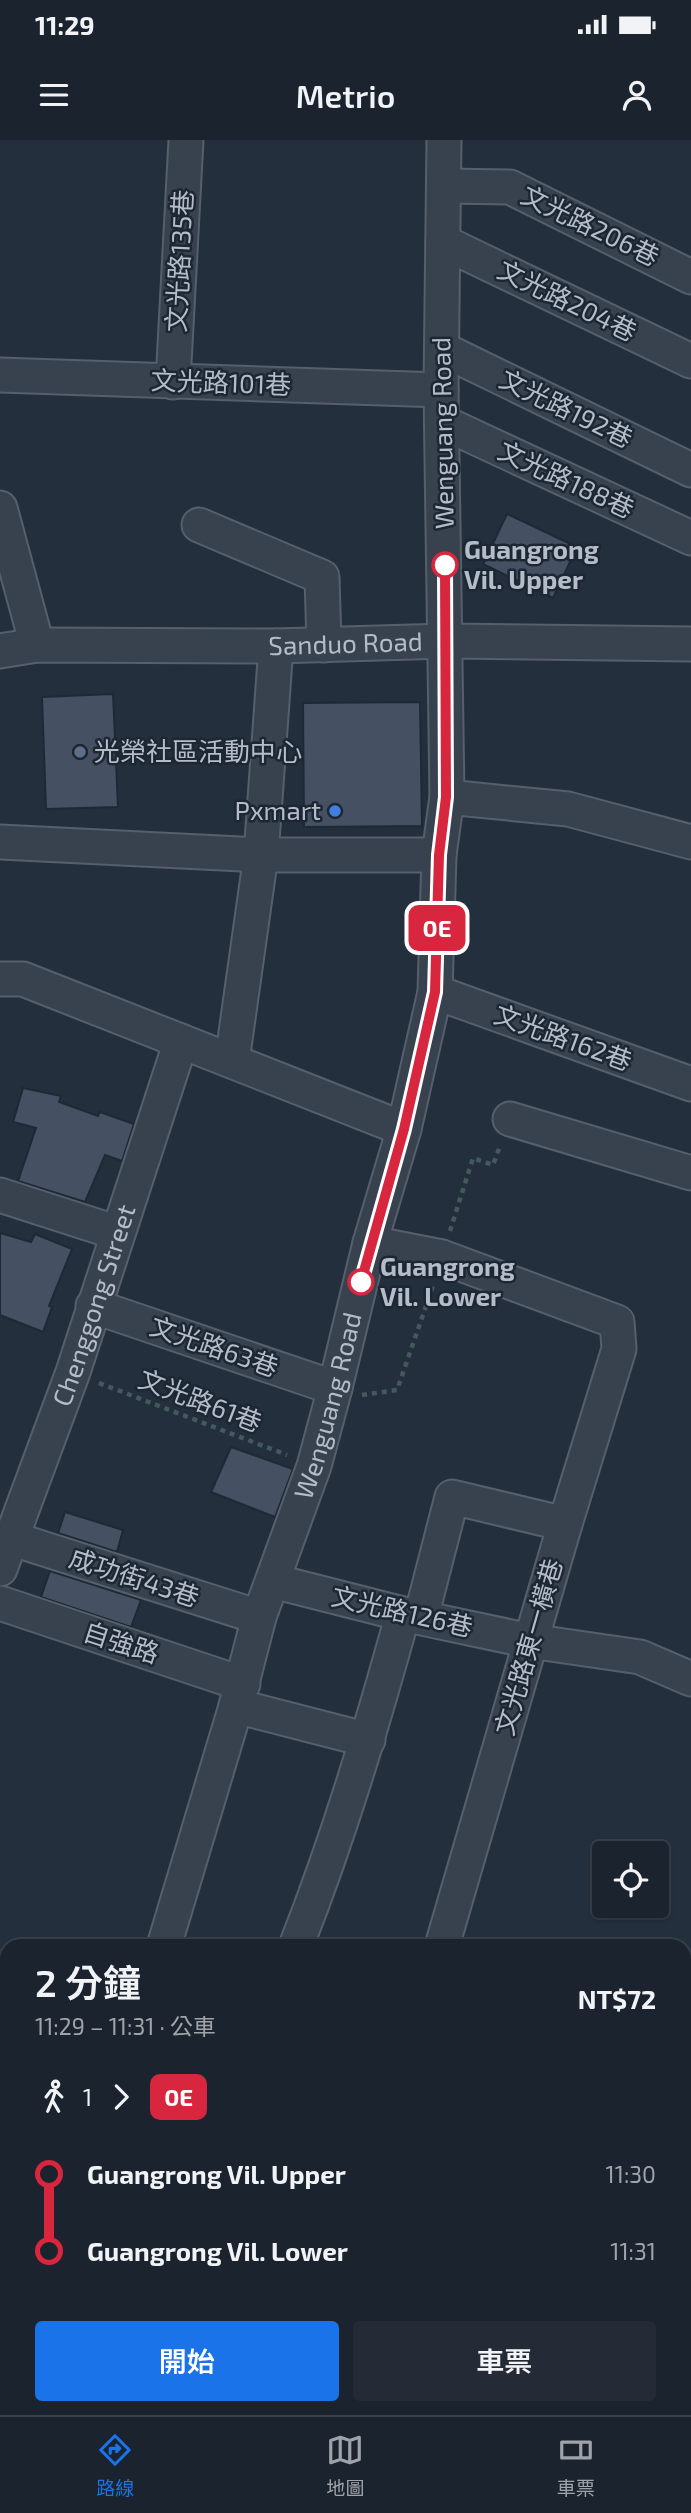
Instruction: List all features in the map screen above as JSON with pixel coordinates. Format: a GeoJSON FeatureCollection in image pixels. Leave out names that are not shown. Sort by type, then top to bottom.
{"type":"FeatureCollection","features":[{"type":"Feature","properties":{"kind":"street","name":"文光路135巷"},"geometry":{"type":"LineString","coordinates":[[173,382],[186,140]]}},
{"type":"Feature","properties":{"kind":"street","name":"Wenguang Road"},"geometry":{"type":"LineString","coordinates":[[166,1939],[239,1695],[259,1617],[314,1466],[370,1243],[404,1129],[435,992],[439,855],[446,797],[442,406],[444,140]]}},
{"type":"Feature","properties":{"kind":"street","name":"文光路206巷"},"geometry":{"type":"LineString","coordinates":[[444,186],[510,187],[691,276]]}},
{"type":"Feature","properties":{"kind":"street","name":"文光路204巷"},"geometry":{"type":"LineString","coordinates":[[443,242],[691,361]]}},
{"type":"Feature","properties":{"kind":"street","name":"文光路192巷"},"geometry":{"type":"LineString","coordinates":[[442,349],[691,470]]}},
{"type":"Feature","properties":{"kind":"street","name":"文光路101巷"},"geometry":{"type":"LineString","coordinates":[[0,375],[173,382],[442,406]]}},
{"type":"Feature","properties":{"kind":"street","name":"文光路188巷"},"geometry":{"type":"LineString","coordinates":[[442,406],[691,538]]}},
{"type":"Feature","properties":{"kind":"street"},"geometry":{"type":"LineString","coordinates":[[0,508],[37,645]]}},
{"type":"Feature","properties":{"kind":"street"},"geometry":{"type":"LineString","coordinates":[[199,525],[322,577],[324,645]]}},
{"type":"Feature","properties":{"kind":"street","name":"Sanduo Road"},"geometry":{"type":"LineString","coordinates":[[0,651],[37,645],[276,646],[446,641],[691,644]]}},
{"type":"Feature","properties":{"kind":"street"},"geometry":{"type":"LineString","coordinates":[[232,1061],[261,855],[276,646]]}},
{"type":"Feature","properties":{"kind":"street"},"geometry":{"type":"LineString","coordinates":[[446,797],[568,809],[691,842]]}},
{"type":"Feature","properties":{"kind":"street"},"geometry":{"type":"LineString","coordinates":[[0,842],[261,855],[439,855]]}},
{"type":"Feature","properties":{"kind":"street"},"geometry":{"type":"LineString","coordinates":[[0,979],[23,979],[404,1129]]}},
{"type":"Feature","properties":{"kind":"street","name":"文光路162巷"},"geometry":{"type":"LineString","coordinates":[[435,992],[691,1084]]}},
{"type":"Feature","properties":{"kind":"street","name":"Chenggong Street"},"geometry":{"type":"LineString","coordinates":[[5,1553],[72,1372],[181,1041]]}},
{"type":"Feature","properties":{"kind":"street"},"geometry":{"type":"LineString","coordinates":[[510,1119],[691,1174]]}},
{"type":"Feature","properties":{"kind":"street"},"geometry":{"type":"LineString","coordinates":[[0,1195],[118,1233]]}},
{"type":"Feature","properties":{"kind":"street","name":"文光路東一橫巷"},"geometry":{"type":"LineString","coordinates":[[370,1243],[442,1257],[617,1322],[620,1349],[530,1641],[444,1939]]}},
{"type":"Feature","properties":{"kind":"street","name":"文光路63巷"},"geometry":{"type":"LineString","coordinates":[[93,1307],[335,1388]]}},
{"type":"Feature","properties":{"kind":"street"},"geometry":{"type":"LineString","coordinates":[[299,1939],[452,1497],[565,1524]]}},
{"type":"Feature","properties":{"kind":"street","name":"成功街43巷"},"geometry":{"type":"LineString","coordinates":[[5,1553],[259,1617]]}},
{"type":"Feature","properties":{"kind":"street","name":"文光路126巷"},"geometry":{"type":"LineString","coordinates":[[273,1581],[412,1616],[530,1641],[640,1657],[691,1679]]}},
{"type":"Feature","properties":{"kind":"street","name":"自強路"},"geometry":{"type":"LineString","coordinates":[[0,1603],[239,1695],[368,1740]]}},
{"type":"Feature","properties":{"kind":"path","name":"文光路61巷"},"geometry":{"type":"LineString","coordinates":[[72,1372],[314,1466]]}},
{"type":"Feature","properties":{"kind":"building"},"geometry":{"type":"Polygon","coordinates":[[[507,514],[577,547],[553,598],[483,564],[507,514]]]}},
{"type":"Feature","properties":{"kind":"building","name":"光榮社區活動中心"},"geometry":{"type":"Polygon","coordinates":[[[113,694],[118,807],[46,809],[42,697],[113,694]]]}},
{"type":"Feature","properties":{"kind":"building"},"geometry":{"type":"Polygon","coordinates":[[[420,702],[422,826],[304,827],[303,703],[420,702]]]}},
{"type":"Feature","properties":{"kind":"building"},"geometry":{"type":"Polygon","coordinates":[[[23,1088],[61,1096],[59,1102],[98,1116],[100,1112],[134,1124],[122,1161],[105,1155],[85,1202],[18,1181],[36,1128],[13,1122],[23,1088]]]}},
{"type":"Feature","properties":{"kind":"building"},"geometry":{"type":"Polygon","coordinates":[[[0,1233],[31,1242],[35,1234],[72,1249],[49,1306],[52,1307],[43,1332],[0,1315],[0,1233]]]}},
{"type":"Feature","properties":{"kind":"building"},"geometry":{"type":"Polygon","coordinates":[[[231,1447],[293,1469],[275,1517],[211,1492],[231,1447]]]}},
{"type":"Feature","properties":{"kind":"building"},"geometry":{"type":"Polygon","coordinates":[[[65,1512],[123,1530],[117,1552],[58,1533],[65,1512]]]}},
{"type":"Feature","properties":{"kind":"building"},"geometry":{"type":"Polygon","coordinates":[[[50,1571],[141,1600],[131,1627],[41,1597],[50,1571]]]}},
{"type":"Feature","properties":{"kind":"bus line","name":"0E"},"geometry":{"type":"LineString","coordinates":[[361,1282],[404,1129],[435,992],[439,855],[446,797],[445,565]]}},
{"type":"Feature","properties":{"kind":"place","name":"Guangrong Vil. Upper"},"geometry":{"type":"Point","coordinates":[445,565]}},
{"type":"Feature","properties":{"kind":"place","name":"光榮社區活動中心"},"geometry":{"type":"Point","coordinates":[80,752]}},
{"type":"Feature","properties":{"kind":"place","name":"Pxmart"},"geometry":{"type":"Point","coordinates":[335,811]}},
{"type":"Feature","properties":{"kind":"place","name":"Guangrong Vil. Lower"},"geometry":{"type":"Point","coordinates":[361,1282]}}]}
